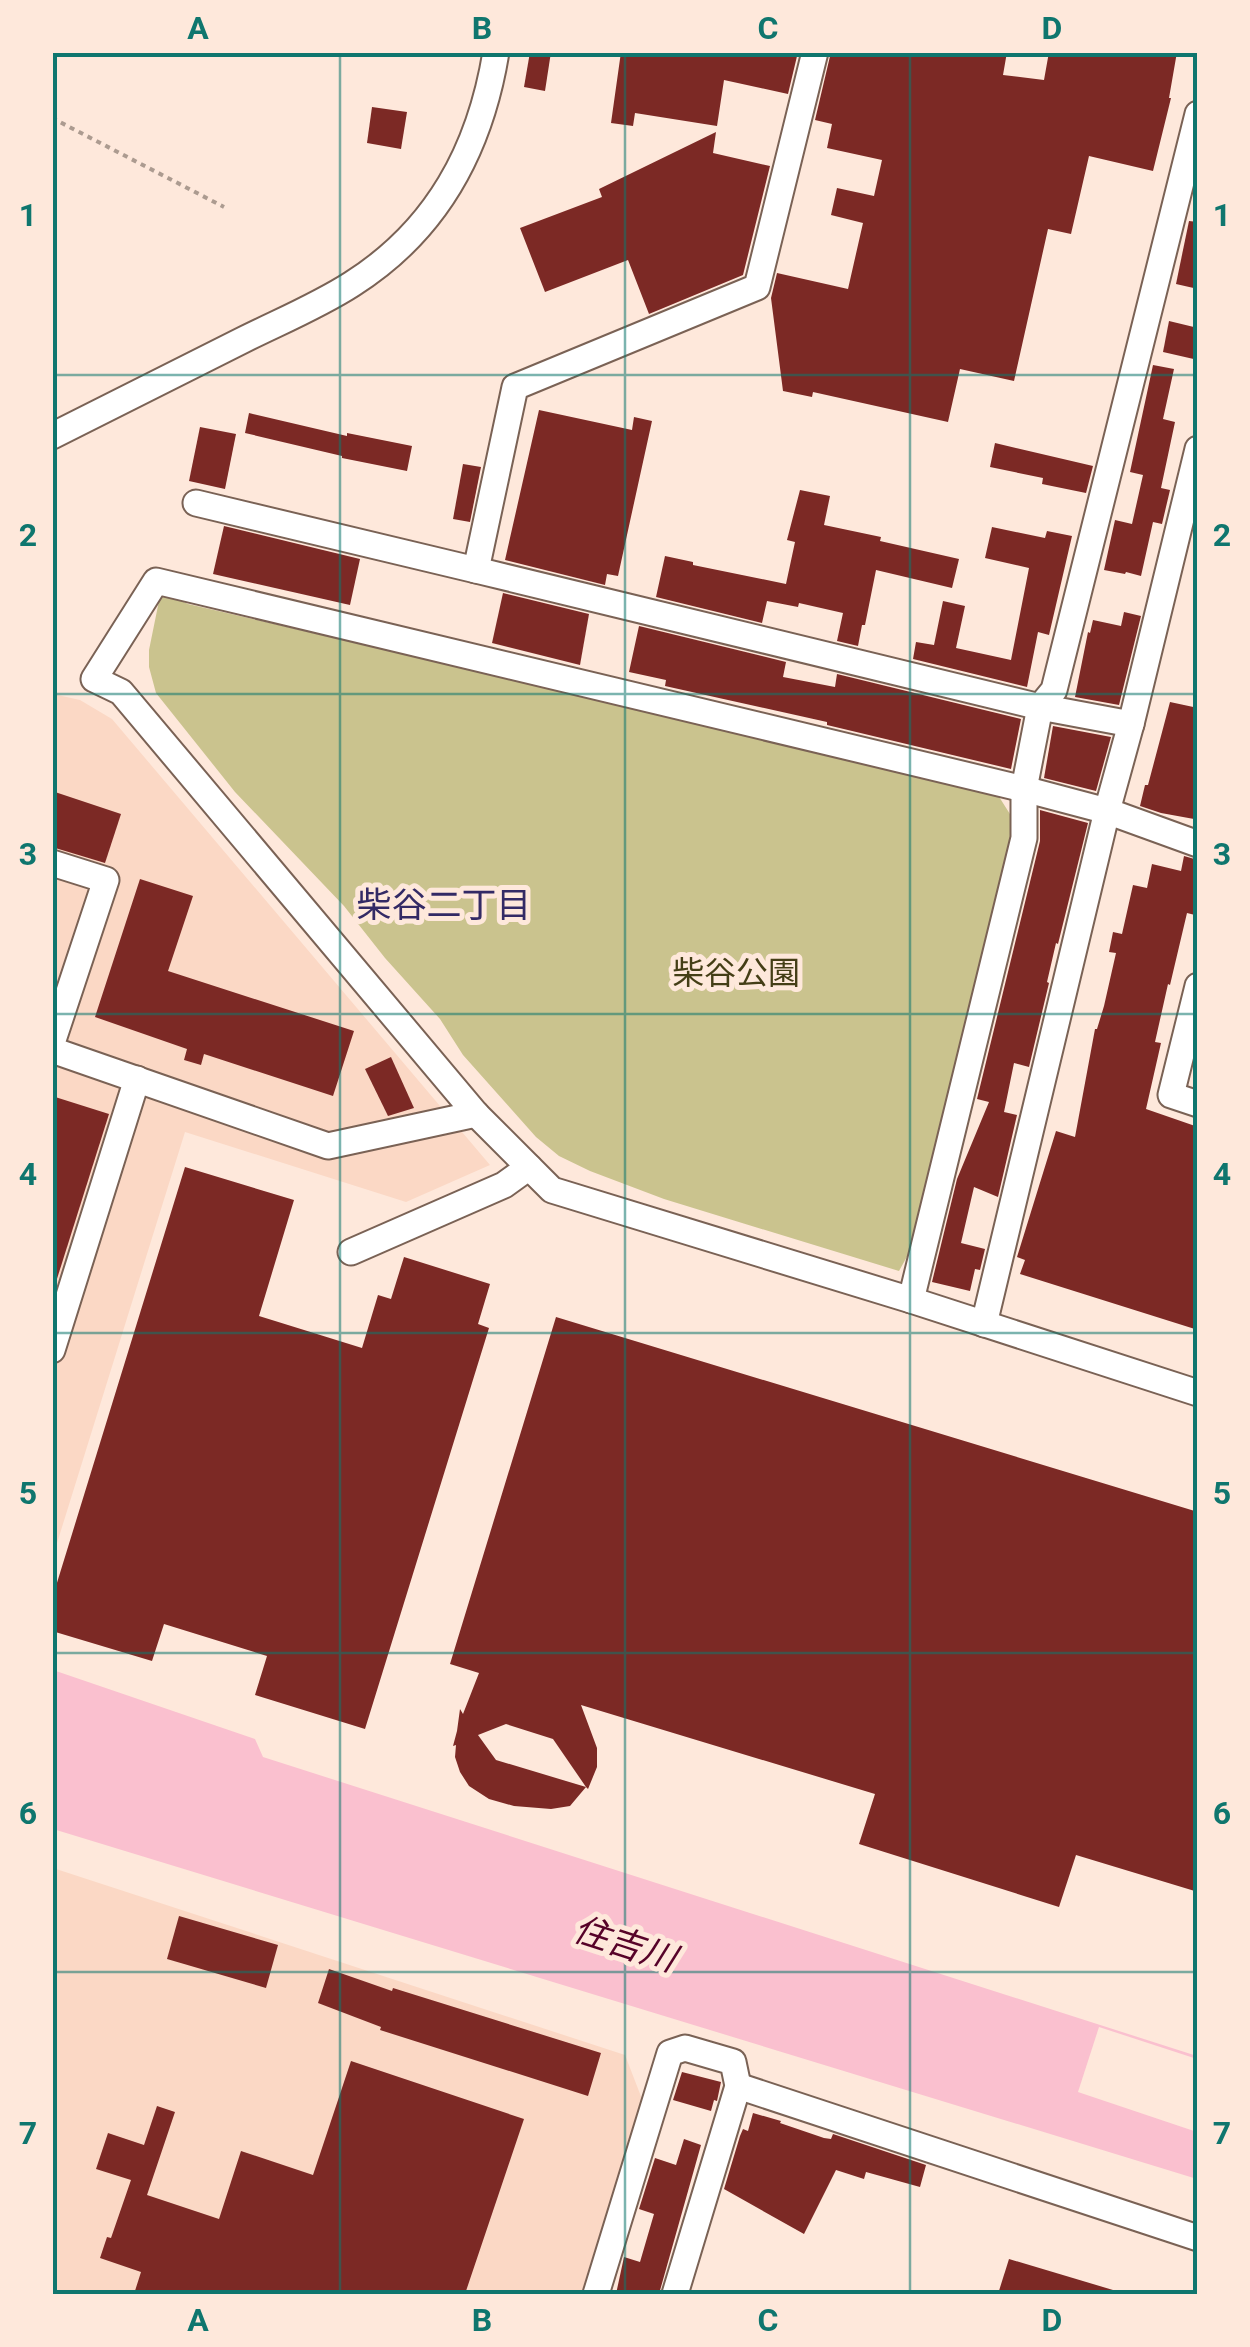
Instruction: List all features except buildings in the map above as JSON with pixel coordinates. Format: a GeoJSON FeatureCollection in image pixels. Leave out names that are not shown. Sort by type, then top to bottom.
{"type":"FeatureCollection","features":[{"type":"Feature","properties":{"kind":"street"},"geometry":{"type":"LineString","coordinates":[[52,436],[336,294],[387,258],[431,212],[465,159],[487,100],[496,52]]}},
{"type":"Feature","properties":{"kind":"street"},"geometry":{"type":"LineString","coordinates":[[476,570],[516,388],[758,287],[815,52]]}},
{"type":"Feature","properties":{"kind":"street"},"geometry":{"type":"LineString","coordinates":[[911,1300],[1024,838],[1024,790],[1040,707],[1054,690],[1198,114]]}},
{"type":"Feature","properties":{"kind":"street"},"geometry":{"type":"LineString","coordinates":[[984,1324],[1198,449]]}},
{"type":"Feature","properties":{"kind":"street"},"geometry":{"type":"LineString","coordinates":[[196,504],[1040,707],[1131,724]]}},
{"type":"Feature","properties":{"kind":"street"},"geometry":{"type":"LineString","coordinates":[[1198,844],[1107,811],[1024,790],[156,581],[94,679],[120,692],[476,1114],[552,1190],[1198,1393]]}},
{"type":"Feature","properties":{"kind":"street"},"geometry":{"type":"LineString","coordinates":[[52,863],[106,880],[52,1046],[136,1080],[328,1146],[476,1114]]}},
{"type":"Feature","properties":{"kind":"street"},"geometry":{"type":"LineString","coordinates":[[1198,986],[1171,1095],[1198,1104]]}},
{"type":"Feature","properties":{"kind":"street"},"geometry":{"type":"LineString","coordinates":[[52,1350],[136,1080]]}},
{"type":"Feature","properties":{"kind":"street"},"geometry":{"type":"LineString","coordinates":[[351,1252],[504,1186],[529,1167]]}},
{"type":"Feature","properties":{"kind":"street"},"geometry":{"type":"LineString","coordinates":[[596,2294],[670,2053],[685,2048],[732,2062],[738,2086],[675,2294]]}},
{"type":"Feature","properties":{"kind":"street"},"geometry":{"type":"LineString","coordinates":[[738,2086],[1198,2238]]}},
{"type":"Feature","properties":{"kind":"path"},"geometry":{"type":"LineString","coordinates":[[52,118],[224,208]]}},
{"type":"Feature","properties":{"kind":"shaded area"},"geometry":{"type":"Polygon","coordinates":[[[53,694],[80,700],[112,719],[490,1165],[406,1202],[185,1132],[53,1556],[53,694]]]}},
{"type":"Feature","properties":{"kind":"shaded area"},"geometry":{"type":"Polygon","coordinates":[[[53,1868],[625,2055],[642,2099],[581,2294],[53,2294],[53,1868]]]}},
{"type":"Feature","properties":{"kind":"green space","name":"柴谷公園"},"geometry":{"type":"Polygon","coordinates":[[[161,591],[188,604],[996,792],[1015,822],[1010,859],[919,1218],[909,1253],[899,1271],[664,1199],[559,1156],[536,1137],[463,1055],[440,1019],[344,906],[235,792],[156,693],[149,650],[161,591]]]}},
{"type":"Feature","properties":{"kind":"water","name":"住吉川"},"geometry":{"type":"Polygon","coordinates":[[[53,1670],[255,1739],[263,1757],[1197,2056],[1197,2179],[53,1829],[53,1670]]]}},
{"type":"Feature","properties":{"kind":"pier"},"geometry":{"type":"Polygon","coordinates":[[[1099,2027],[1197,2059],[1197,2132],[1078,2092],[1099,2027]]]}},
{"type":"Feature","properties":{"kind":"district","name":"柴谷二丁目"},"geometry":{"type":"Point","coordinates":[444,905]}}]}
